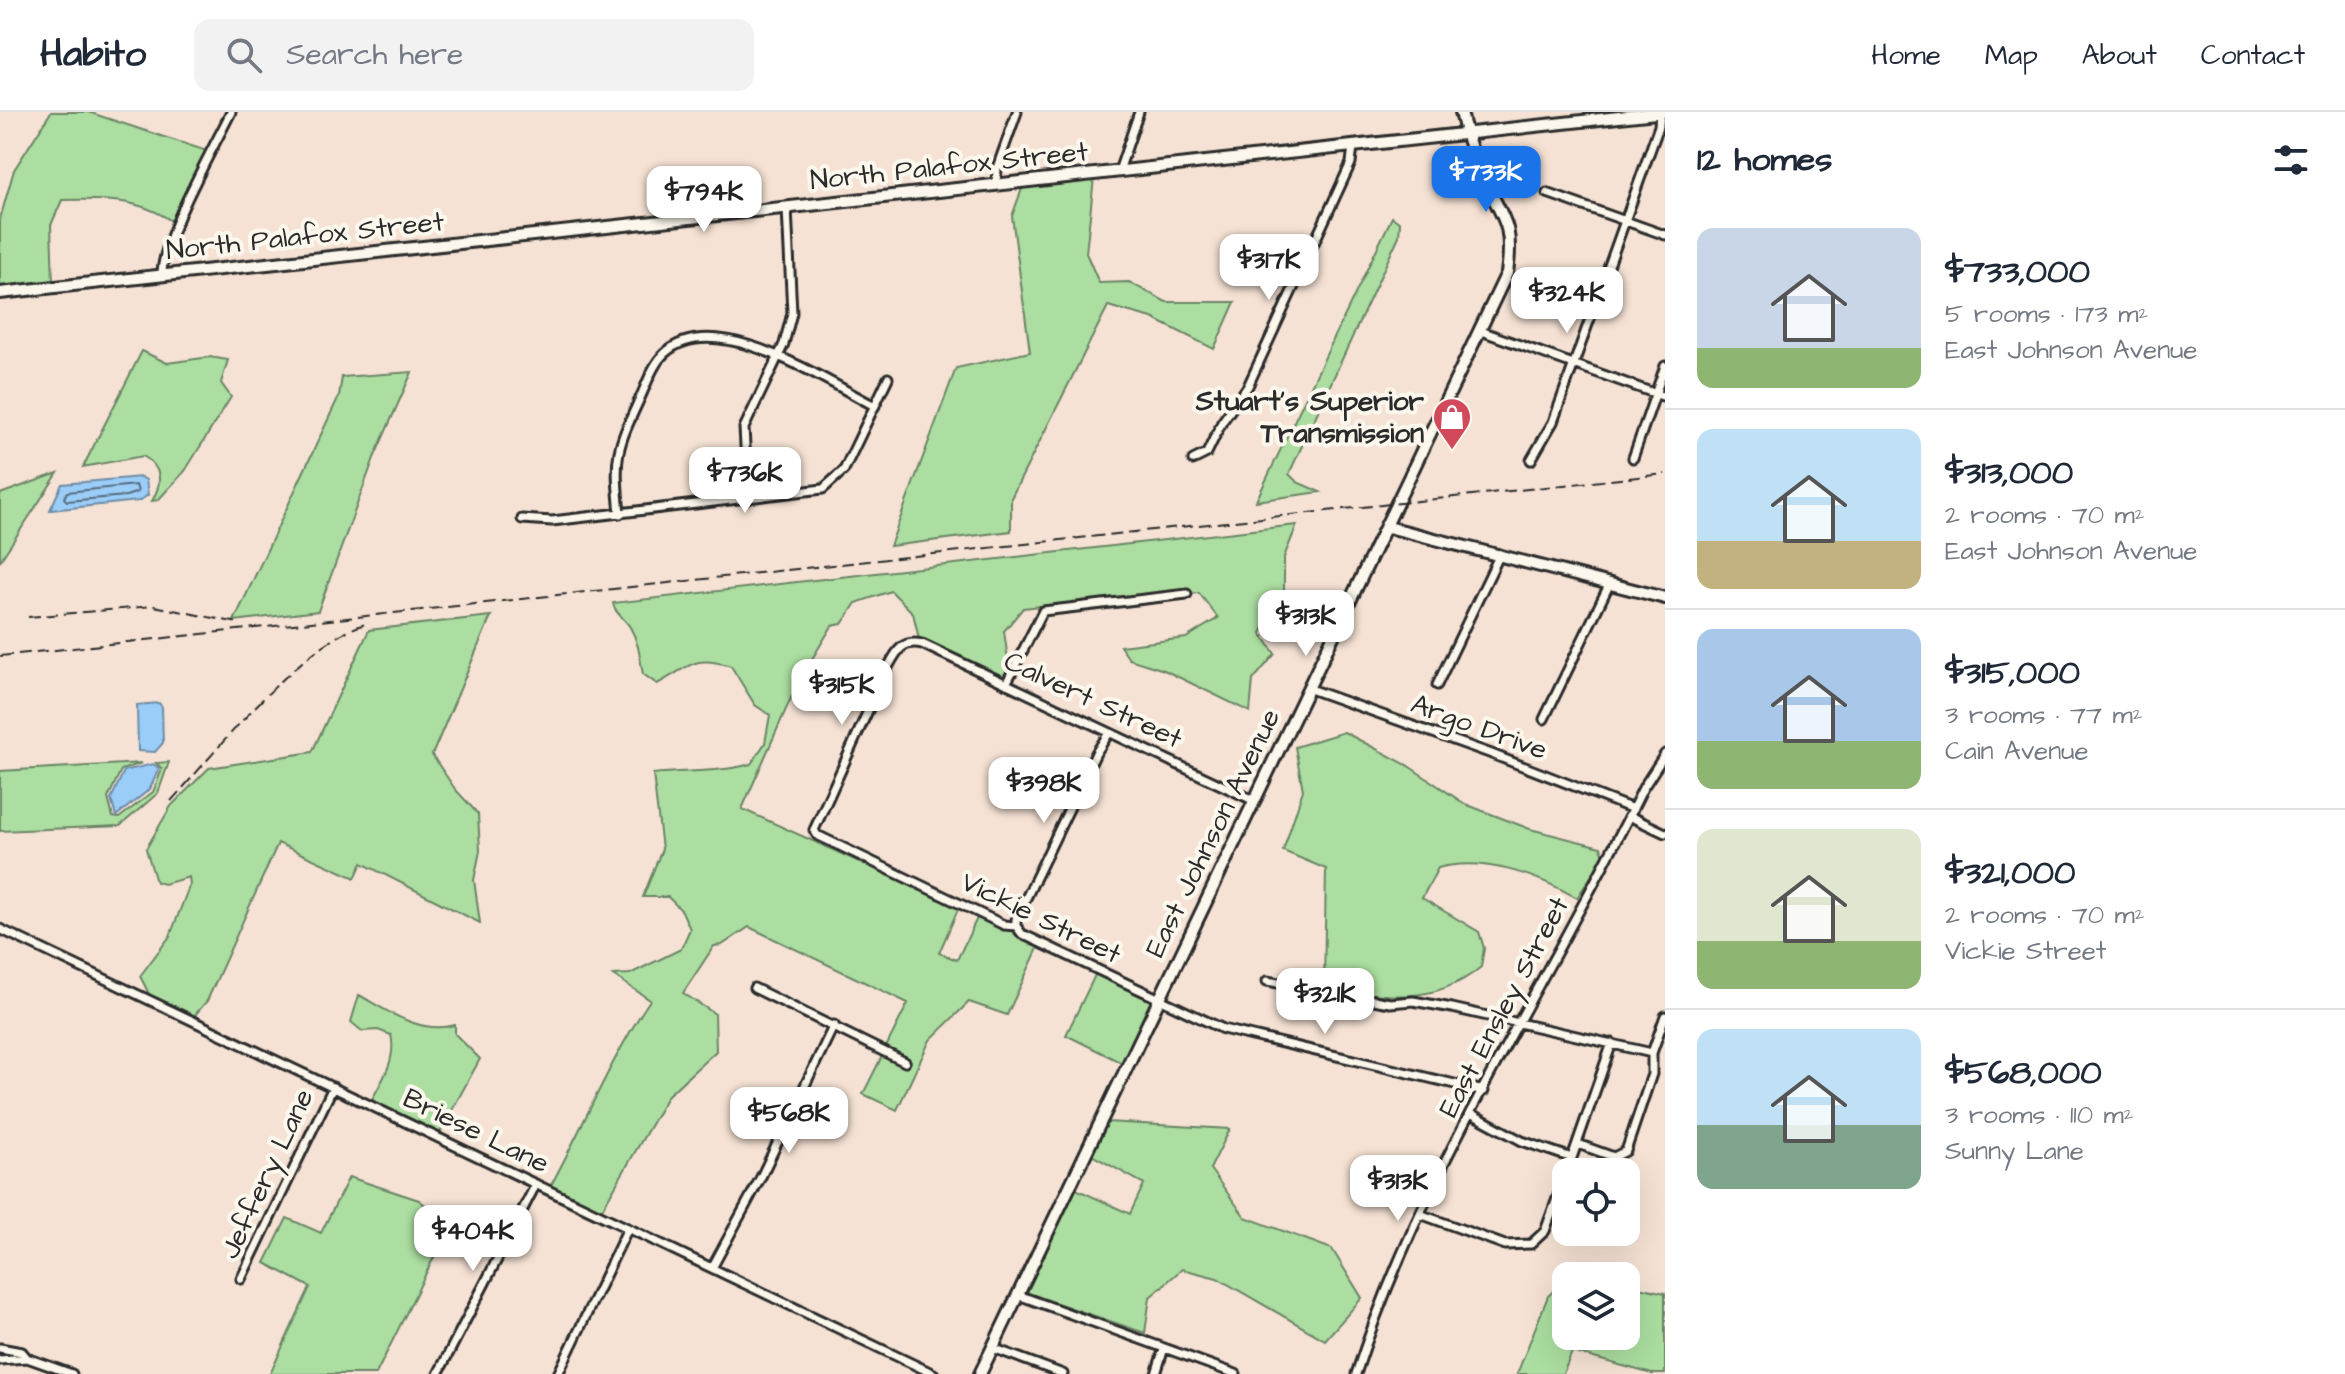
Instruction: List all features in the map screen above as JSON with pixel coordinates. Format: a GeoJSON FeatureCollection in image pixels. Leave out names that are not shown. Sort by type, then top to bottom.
{"type":"FeatureCollection","features":[{"type":"Feature","properties":{"kind":"main road","name":"East Johnson Avenue"},"geometry":{"type":"LineString","coordinates":[[980,1374],[1507,273],[1510,243],[1505,216],[1484,180],[1461,112]]}},
{"type":"Feature","properties":{"kind":"main road","name":"North Palafox Street"},"geometry":{"type":"LineString","coordinates":[[0,293],[1466,134],[1578,117],[1663,112]]}},
{"type":"Feature","properties":{"kind":"main road"},"geometry":{"type":"LineString","coordinates":[[1388,527],[1665,598]]}},
{"type":"Feature","properties":{"kind":"street"},"geometry":{"type":"LineString","coordinates":[[162,276],[163,263],[176,231],[231,112]]}},
{"type":"Feature","properties":{"kind":"street"},"geometry":{"type":"LineString","coordinates":[[996,185],[998,164],[1017,112]]}},
{"type":"Feature","properties":{"kind":"street"},"geometry":{"type":"LineString","coordinates":[[1119,171],[1139,112]]}},
{"type":"Feature","properties":{"kind":"street"},"geometry":{"type":"LineString","coordinates":[[1531,460],[1553,422],[1663,112]]}},
{"type":"Feature","properties":{"kind":"street"},"geometry":{"type":"LineString","coordinates":[[1193,460],[1207,453],[1222,422],[1248,386],[1351,163],[1353,146]]}},
{"type":"Feature","properties":{"kind":"street"},"geometry":{"type":"LineString","coordinates":[[1547,193],[1665,235]]}},
{"type":"Feature","properties":{"kind":"street"},"geometry":{"type":"LineString","coordinates":[[748,499],[744,428],[789,330],[794,298],[787,208]]}},
{"type":"Feature","properties":{"kind":"street"},"geometry":{"type":"LineString","coordinates":[[1481,331],[1665,397]]}},
{"type":"Feature","properties":{"kind":"street"},"geometry":{"type":"LineString","coordinates":[[620,514],[615,454],[653,371],[665,354],[694,339],[716,337],[777,357],[875,406]]}},
{"type":"Feature","properties":{"kind":"street"},"geometry":{"type":"LineString","coordinates":[[1633,458],[1665,366]]}},
{"type":"Feature","properties":{"kind":"street"},"geometry":{"type":"LineString","coordinates":[[522,519],[545,522],[815,491],[831,484],[844,470],[888,378]]}},
{"type":"Feature","properties":{"kind":"street"},"geometry":{"type":"LineString","coordinates":[[1437,685],[1500,554]]}},
{"type":"Feature","properties":{"kind":"street"},"geometry":{"type":"LineString","coordinates":[[1544,719],[1610,583]]}},
{"type":"Feature","properties":{"kind":"street"},"geometry":{"type":"LineString","coordinates":[[1006,684],[1043,611],[1187,594]]}},
{"type":"Feature","properties":{"kind":"street","name":"Calvert Street"},"geometry":{"type":"LineString","coordinates":[[815,833],[813,826],[896,651],[911,642],[922,644],[1255,801]]}},
{"type":"Feature","properties":{"kind":"street","name":"Argo Drive"},"geometry":{"type":"LineString","coordinates":[[1310,689],[1631,812],[1665,833]]}},
{"type":"Feature","properties":{"kind":"street"},"geometry":{"type":"LineString","coordinates":[[1016,926],[1016,919],[1067,812],[1109,733]]}},
{"type":"Feature","properties":{"kind":"street","name":"East Ensley Street"},"geometry":{"type":"LineString","coordinates":[[1356,1374],[1385,1289],[1420,1214],[1631,812],[1665,754]]}},
{"type":"Feature","properties":{"kind":"street","name":"Vickie Street"},"geometry":{"type":"LineString","coordinates":[[815,833],[1004,925],[1016,926],[1022,934],[1223,1029],[1484,1091]]}},
{"type":"Feature","properties":{"kind":"street","name":"Briese Lane"},"geometry":{"type":"LineString","coordinates":[[0,929],[934,1374]]}},
{"type":"Feature","properties":{"kind":"street"},"geometry":{"type":"LineString","coordinates":[[1267,981],[1390,1003],[1421,1002],[1521,1021],[1612,1043],[1652,1057]]}},
{"type":"Feature","properties":{"kind":"street"},"geometry":{"type":"LineString","coordinates":[[754,988],[905,1062]]}},
{"type":"Feature","properties":{"kind":"street"},"geometry":{"type":"LineString","coordinates":[[1578,1144],[1614,1157],[1626,1151],[1652,1074],[1652,1057],[1665,1016]]}},
{"type":"Feature","properties":{"kind":"street"},"geometry":{"type":"LineString","coordinates":[[712,1268],[761,1177],[834,1025]]}},
{"type":"Feature","properties":{"kind":"street"},"geometry":{"type":"LineString","coordinates":[[1472,1114],[1522,1141],[1572,1158],[1612,1043]]}},
{"type":"Feature","properties":{"kind":"street","name":"Jeffery Lane"},"geometry":{"type":"LineString","coordinates":[[241,1279],[333,1087]]}},
{"type":"Feature","properties":{"kind":"street"},"geometry":{"type":"LineString","coordinates":[[438,1374],[536,1184]]}},
{"type":"Feature","properties":{"kind":"street"},"geometry":{"type":"LineString","coordinates":[[1420,1214],[1505,1245],[1531,1244],[1545,1231],[1552,1212]]}},
{"type":"Feature","properties":{"kind":"street"},"geometry":{"type":"LineString","coordinates":[[558,1374],[628,1228]]}},
{"type":"Feature","properties":{"kind":"street"},"geometry":{"type":"LineString","coordinates":[[1018,1295],[1236,1374]]}},
{"type":"Feature","properties":{"kind":"street"},"geometry":{"type":"LineString","coordinates":[[0,1348],[22,1352],[27,1358]]}},
{"type":"Feature","properties":{"kind":"street"},"geometry":{"type":"LineString","coordinates":[[993,1348],[1063,1374]]}},
{"type":"Feature","properties":{"kind":"street"},"geometry":{"type":"LineString","coordinates":[[1156,1374],[1164,1348]]}},
{"type":"Feature","properties":{"kind":"street"},"geometry":{"type":"LineString","coordinates":[[0,1360],[27,1358],[72,1374]]}},
{"type":"Feature","properties":{"kind":"street"},"geometry":{"type":"LineString","coordinates":[[908,1374],[913,1364]]}},
{"type":"Feature","properties":{"kind":"green space"},"geometry":{"type":"Polygon","coordinates":[[[51,112],[88,112],[207,151],[174,223],[135,204],[106,200],[62,200],[51,225],[53,283],[0,289],[0,219],[14,170],[51,112]]]}},
{"type":"Feature","properties":{"kind":"green space"},"geometry":{"type":"Polygon","coordinates":[[[1094,178],[1086,253],[1099,283],[1129,282],[1166,302],[1235,302],[1214,349],[1152,318],[1108,306],[1011,498],[1011,531],[890,546],[956,368],[1030,352],[1012,216],[1023,186],[1094,178]]]}},
{"type":"Feature","properties":{"kind":"green space"},"geometry":{"type":"Polygon","coordinates":[[[1392,217],[1400,223],[1399,236],[1289,474],[1297,482],[1320,492],[1256,501],[1392,217]]]}},
{"type":"Feature","properties":{"kind":"green space"},"geometry":{"type":"Polygon","coordinates":[[[142,351],[167,363],[210,357],[228,360],[221,383],[231,397],[185,471],[158,500],[152,501],[159,476],[154,465],[143,456],[83,467],[142,351]]]}},
{"type":"Feature","properties":{"kind":"green space"},"geometry":{"type":"Polygon","coordinates":[[[412,372],[374,458],[318,611],[234,621],[339,396],[342,377],[412,372]]]}},
{"type":"Feature","properties":{"kind":"green space"},"geometry":{"type":"Polygon","coordinates":[[[58,473],[0,561],[0,494],[58,473]]]}},
{"type":"Feature","properties":{"kind":"green space"},"geometry":{"type":"Polygon","coordinates":[[[1297,525],[1284,557],[1284,595],[1261,633],[1275,654],[1253,680],[1250,712],[1164,670],[1129,659],[1120,646],[1186,638],[1218,618],[1199,593],[1191,594],[1190,590],[1023,608],[1004,631],[1009,667],[1003,679],[919,639],[913,613],[891,591],[856,603],[842,624],[832,626],[798,682],[742,809],[959,907],[939,953],[957,960],[978,916],[1014,930],[1039,946],[1007,1015],[969,1002],[930,1040],[897,1110],[863,1094],[883,1054],[907,1066],[911,1061],[886,1047],[908,1003],[749,927],[722,945],[714,946],[683,993],[715,1014],[716,1051],[668,1095],[601,1211],[550,1187],[610,1068],[650,1000],[613,975],[630,974],[681,949],[690,929],[682,911],[668,897],[643,897],[662,849],[653,774],[751,764],[765,743],[770,715],[755,705],[731,666],[699,662],[657,684],[643,674],[634,634],[613,603],[1297,525]]]}},
{"type":"Feature","properties":{"kind":"green space"},"geometry":{"type":"Polygon","coordinates":[[[491,616],[432,755],[455,789],[478,814],[480,851],[474,880],[480,923],[362,863],[355,878],[278,843],[207,1001],[194,1016],[150,996],[140,976],[170,936],[190,884],[189,877],[164,884],[156,882],[146,849],[171,806],[209,768],[312,752],[369,630],[491,616]]]}},
{"type":"Feature","properties":{"kind":"green space"},"geometry":{"type":"Polygon","coordinates":[[[1344,732],[1407,765],[1465,804],[1530,829],[1601,847],[1604,856],[1577,898],[1528,875],[1492,866],[1474,864],[1438,868],[1422,898],[1479,932],[1484,948],[1481,967],[1463,980],[1444,988],[1406,996],[1324,985],[1326,869],[1283,851],[1303,790],[1295,747],[1344,732]]]}},
{"type":"Feature","properties":{"kind":"green space"},"geometry":{"type":"Polygon","coordinates":[[[169,762],[158,793],[120,826],[0,831],[0,771],[142,763],[121,770],[108,798],[113,817],[119,818],[153,792],[162,769],[156,763],[169,762]]]}},
{"type":"Feature","properties":{"kind":"green space"},"geometry":{"type":"Polygon","coordinates":[[[1096,973],[1154,1001],[1124,1064],[1066,1035],[1096,973]]]}},
{"type":"Feature","properties":{"kind":"green space"},"geometry":{"type":"Polygon","coordinates":[[[359,995],[417,1024],[429,1027],[455,1025],[455,1034],[480,1059],[439,1134],[371,1101],[387,1070],[392,1053],[391,1035],[378,1030],[362,1031],[351,1022],[359,995]]]}},
{"type":"Feature","properties":{"kind":"green space"},"geometry":{"type":"Polygon","coordinates":[[[1106,1122],[1230,1129],[1210,1169],[1245,1217],[1332,1249],[1362,1298],[1325,1340],[1217,1278],[1182,1269],[1150,1297],[1145,1333],[1024,1292],[1074,1188],[1130,1214],[1144,1184],[1090,1154],[1106,1122]]]}},
{"type":"Feature","properties":{"kind":"green space"},"geometry":{"type":"Polygon","coordinates":[[[349,1177],[419,1200],[450,1225],[376,1374],[270,1374],[310,1287],[265,1263],[287,1218],[321,1233],[349,1177]]]}},
{"type":"Feature","properties":{"kind":"green space"},"geometry":{"type":"Polygon","coordinates":[[[1640,1287],[1665,1293],[1665,1374],[1652,1374],[1572,1352],[1563,1374],[1517,1374],[1552,1292],[1552,1350],[1640,1350],[1640,1287]]]}},
{"type":"Feature","properties":{"kind":"water"},"geometry":{"type":"Polygon","coordinates":[[[141,477],[146,480],[148,495],[139,501],[50,510],[62,484],[141,477]]]}},
{"type":"Feature","properties":{"kind":"water"},"geometry":{"type":"Polygon","coordinates":[[[159,703],[162,707],[163,743],[155,752],[138,751],[137,705],[159,703]]]}},
{"type":"Feature","properties":{"kind":"water"},"geometry":{"type":"Polygon","coordinates":[[[153,764],[159,768],[150,789],[116,816],[111,799],[124,771],[153,764]]]}},
{"type":"Feature","properties":{"kind":"railway"},"geometry":{"type":"LineString","coordinates":[[0,656],[1665,474]]}},
{"type":"Feature","properties":{"kind":"railway"},"geometry":{"type":"LineString","coordinates":[[28,617],[154,606],[238,623]]}},
{"type":"Feature","properties":{"kind":"railway"},"geometry":{"type":"LineString","coordinates":[[171,801],[236,727],[289,674],[341,634],[366,624]]}},
{"type":"Feature","properties":{"kind":"place","name":"Stuart's Superior Transmission"},"geometry":{"type":"Point","coordinates":[1452,451]}}]}
